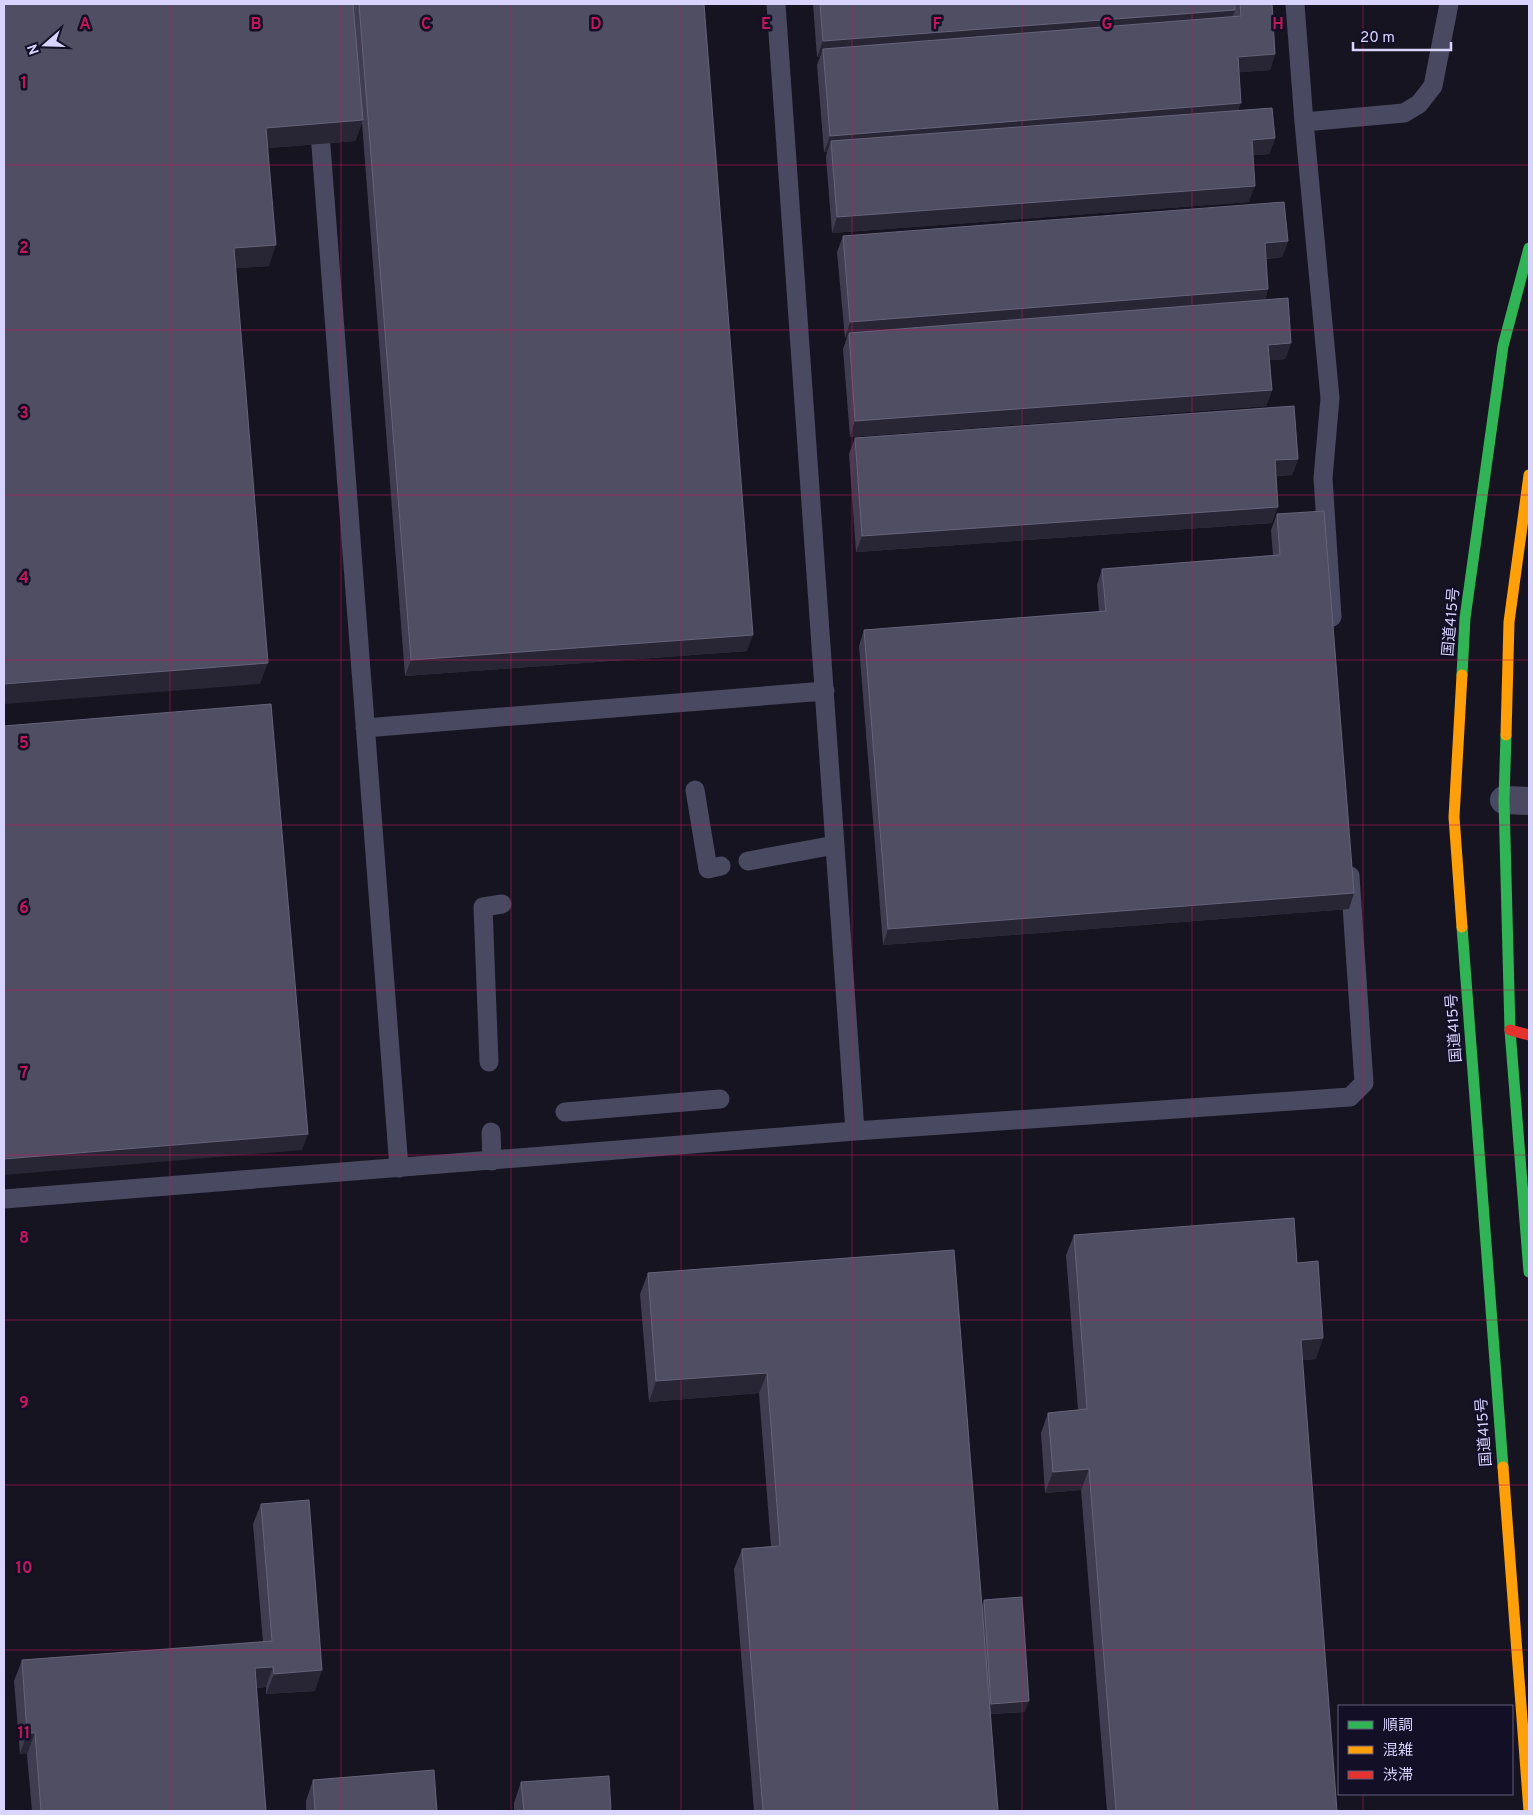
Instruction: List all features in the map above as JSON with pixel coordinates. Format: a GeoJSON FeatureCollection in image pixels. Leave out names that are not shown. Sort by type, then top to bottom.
{"type":"FeatureCollection","features":[{"type":"Feature","properties":{"kind":"main road","name":"国道415号"},"geometry":{"type":"LineString","coordinates":[[1529,248],[1503,346],[1465,618],[1454,817],[1529,1811]]}},
{"type":"Feature","properties":{"kind":"main road"},"geometry":{"type":"LineString","coordinates":[[1529,475],[1509,622],[1516,800],[1510,1030],[1529,1272]]}},
{"type":"Feature","properties":{"kind":"main road"},"geometry":{"type":"LineString","coordinates":[[1510,1030],[1529,1035]]}},
{"type":"Feature","properties":{"kind":"lane"},"geometry":{"type":"LineString","coordinates":[[776,4],[855,1132]]}},
{"type":"Feature","properties":{"kind":"lane"},"geometry":{"type":"LineString","coordinates":[[1295,4],[1330,398],[1323,478],[1334,636]]}},
{"type":"Feature","properties":{"kind":"lane"},"geometry":{"type":"LineString","coordinates":[[1304,122],[1404,113],[1419,104],[1433,86],[1449,4]]}},
{"type":"Feature","properties":{"kind":"lane"},"geometry":{"type":"LineString","coordinates":[[318,103],[399,1168]]}},
{"type":"Feature","properties":{"kind":"lane"},"geometry":{"type":"LineString","coordinates":[[365,728],[825,691]]}},
{"type":"Feature","properties":{"kind":"lane"},"geometry":{"type":"LineString","coordinates":[[696,790],[708,869],[722,866]]}},
{"type":"Feature","properties":{"kind":"lane"},"geometry":{"type":"LineString","coordinates":[[748,861],[835,845]]}},
{"type":"Feature","properties":{"kind":"lane"},"geometry":{"type":"LineString","coordinates":[[4,1199],[855,1132],[1350,1097],[1364,1083],[1348,855]]}},
{"type":"Feature","properties":{"kind":"lane"},"geometry":{"type":"LineString","coordinates":[[489,1062],[483,907],[502,904]]}},
{"type":"Feature","properties":{"kind":"lane"},"geometry":{"type":"LineString","coordinates":[[565,1112],[720,1098]]}},
{"type":"Feature","properties":{"kind":"lane"},"geometry":{"type":"LineString","coordinates":[[491,1132],[492,1160]]}},
{"type":"Feature","properties":{"kind":"building"},"geometry":{"type":"Polygon","coordinates":[[[4,4],[353,4],[363,120],[266,128],[276,245],[234,248],[268,663],[4,684],[4,4]]]}},
{"type":"Feature","properties":{"kind":"building"},"geometry":{"type":"Polygon","coordinates":[[[359,4],[704,4],[753,635],[411,660],[359,4]]]}},
{"type":"Feature","properties":{"kind":"building"},"geometry":{"type":"Polygon","coordinates":[[[820,4],[1235,4],[1235,10],[823,41],[820,4]]]}},
{"type":"Feature","properties":{"kind":"building"},"geometry":{"type":"Polygon","coordinates":[[[1240,4],[1272,4],[1275,54],[1238,57],[1241,103],[830,136],[823,49],[1241,16],[1240,4]]]}},
{"type":"Feature","properties":{"kind":"building"},"geometry":{"type":"Polygon","coordinates":[[[1272,108],[1275,138],[1252,140],[1255,186],[837,217],[831,141],[1272,108]]]}},
{"type":"Feature","properties":{"kind":"building"},"geometry":{"type":"Polygon","coordinates":[[[1284,202],[1288,241],[1265,243],[1268,289],[850,322],[843,236],[1284,202]]]}},
{"type":"Feature","properties":{"kind":"building"},"geometry":{"type":"Polygon","coordinates":[[[1288,298],[1291,343],[1268,345],[1272,390],[855,421],[849,333],[1288,298]]]}},
{"type":"Feature","properties":{"kind":"building"},"geometry":{"type":"Polygon","coordinates":[[[1294,406],[1298,459],[1275,460],[1278,507],[862,536],[855,438],[1294,406]]]}},
{"type":"Feature","properties":{"kind":"building"},"geometry":{"type":"Polygon","coordinates":[[[1324,511],[1354,893],[888,929],[864,630],[1106,611],[1102,569],[1280,555],[1277,514],[1324,511]]]}},
{"type":"Feature","properties":{"kind":"building"},"geometry":{"type":"Polygon","coordinates":[[[271,704],[308,1134],[4,1159],[4,726],[271,704]]]}},
{"type":"Feature","properties":{"kind":"building"},"geometry":{"type":"Polygon","coordinates":[[[1294,1218],[1297,1263],[1318,1261],[1323,1338],[1301,1340],[1337,1811],[1116,1811],[1089,1469],[1053,1472],[1048,1413],[1087,1409],[1074,1235],[1294,1218]]]}},
{"type":"Feature","properties":{"kind":"building"},"geometry":{"type":"Polygon","coordinates":[[[954,1250],[998,1811],[763,1811],[742,1549],[780,1546],[767,1373],[656,1381],[648,1273],[954,1250]]]}},
{"type":"Feature","properties":{"kind":"building"},"geometry":{"type":"Polygon","coordinates":[[[309,1500],[322,1670],[274,1674],[273,1667],[255,1668],[266,1811],[41,1811],[35,1733],[27,1733],[22,1660],[272,1641],[261,1504],[309,1500]]]}},
{"type":"Feature","properties":{"kind":"building"},"geometry":{"type":"Polygon","coordinates":[[[1022,1597],[1029,1701],[991,1704],[984,1600],[1022,1597]]]}},
{"type":"Feature","properties":{"kind":"building"},"geometry":{"type":"Polygon","coordinates":[[[434,1770],[437,1811],[315,1811],[313,1780],[434,1770]]]}},
{"type":"Feature","properties":{"kind":"building"},"geometry":{"type":"Polygon","coordinates":[[[609,1776],[611,1811],[524,1811],[521,1782],[609,1776]]]}},
{"type":"Feature","properties":{"kind":"traffic: fast"},"geometry":{"type":"LineString","coordinates":[[1462,675],[1465,618],[1503,346],[1529,248]]}},
{"type":"Feature","properties":{"kind":"traffic: fast"},"geometry":{"type":"LineString","coordinates":[[1506,735],[1504,800],[1510,1030],[1529,1272]]}},
{"type":"Feature","properties":{"kind":"traffic: fast"},"geometry":{"type":"LineString","coordinates":[[1462,927],[1503,1467]]}},
{"type":"Feature","properties":{"kind":"traffic: slow"},"geometry":{"type":"LineString","coordinates":[[1506,735],[1509,622],[1529,475]]}},
{"type":"Feature","properties":{"kind":"traffic: slow"},"geometry":{"type":"LineString","coordinates":[[1462,675],[1454,817],[1462,927]]}},
{"type":"Feature","properties":{"kind":"traffic: slow"},"geometry":{"type":"LineString","coordinates":[[1503,1467],[1529,1811]]}},
{"type":"Feature","properties":{"kind":"traffic: jam"},"geometry":{"type":"LineString","coordinates":[[1510,1030],[1529,1035]]}}]}
